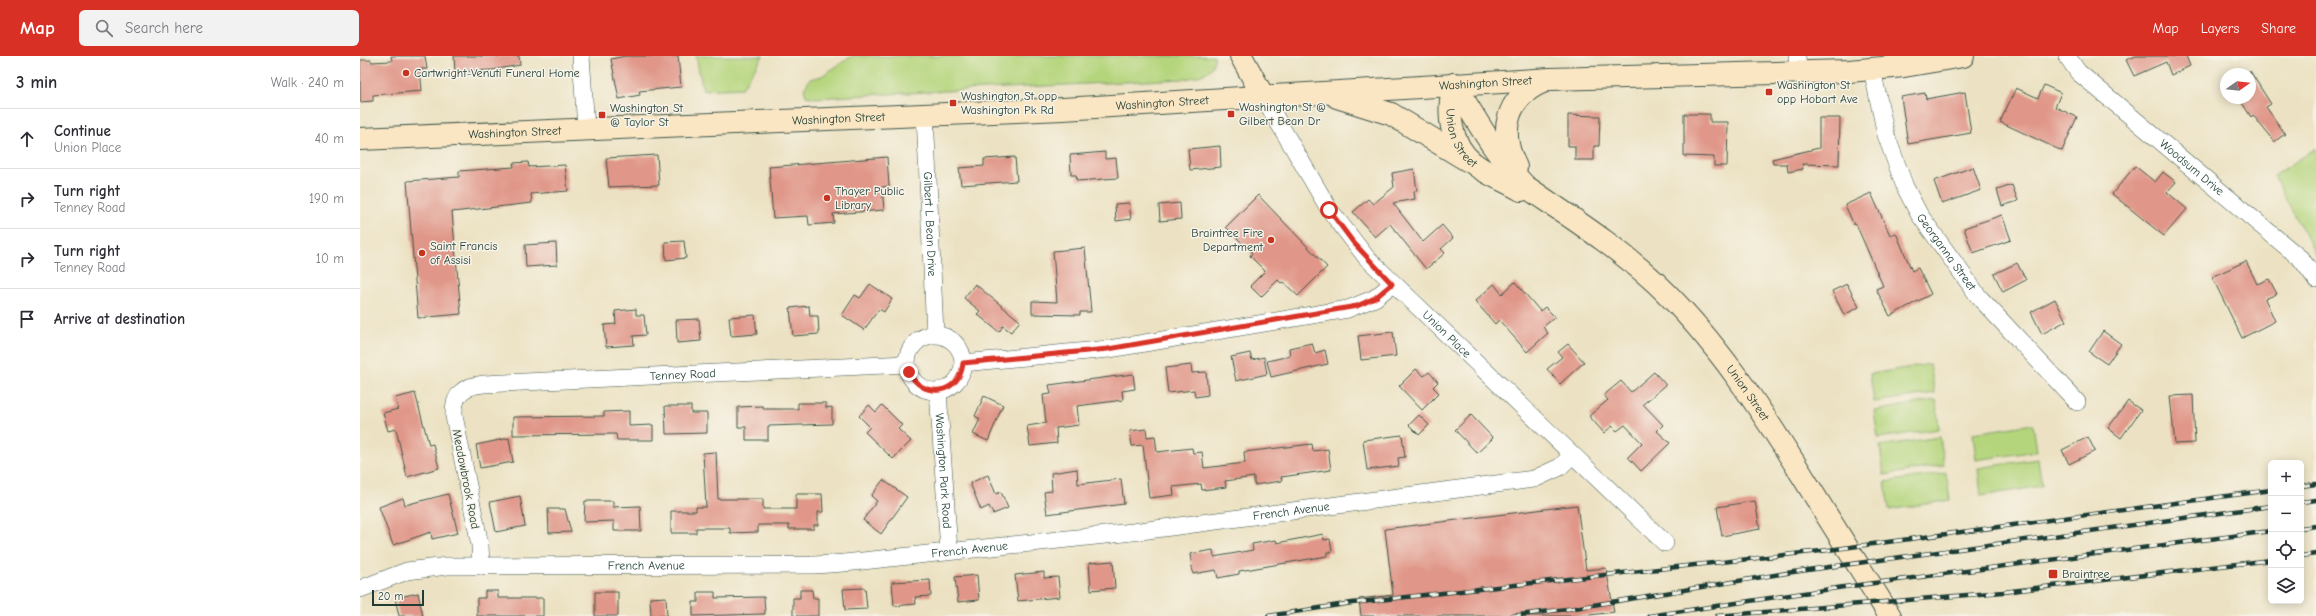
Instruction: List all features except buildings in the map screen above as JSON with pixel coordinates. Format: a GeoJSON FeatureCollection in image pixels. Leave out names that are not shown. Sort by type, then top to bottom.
{"type":"FeatureCollection","features":[{"type":"Feature","properties":{"kind":"main road"},"geometry":{"type":"LineString","coordinates":[[1241,56],[1263,96]]}},
{"type":"Feature","properties":{"kind":"main road","name":"Washington Street"},"geometry":{"type":"LineString","coordinates":[[360,139],[586,128],[1063,109],[1320,92],[1798,65],[1872,69],[1963,56]]}},
{"type":"Feature","properties":{"kind":"main road"},"geometry":{"type":"LineString","coordinates":[[1550,79],[1530,88],[1522,95],[1511,111],[1506,130],[1510,152],[1519,174],[1560,210]]}},
{"type":"Feature","properties":{"kind":"main road","name":"Union Street"},"geometry":{"type":"LineString","coordinates":[[1454,84],[1450,105],[1452,128],[1460,148],[1473,164],[1560,210]]}},
{"type":"Feature","properties":{"kind":"main road","name":"Union Street"},"geometry":{"type":"LineString","coordinates":[[1454,84],[1508,168],[1525,186],[1602,239],[1640,268],[1672,299],[1708,340],[1764,416],[1890,616]]}},
{"type":"Feature","properties":{"kind":"main road"},"geometry":{"type":"LineString","coordinates":[[1320,92],[1391,114],[1473,164]]}},
{"type":"Feature","properties":{"kind":"street"},"geometry":{"type":"LineString","coordinates":[[581,56],[586,128]]}},
{"type":"Feature","properties":{"kind":"street","name":"Woodsum Drive"},"geometry":{"type":"LineString","coordinates":[[2067,56],[2078,72],[2301,259],[2316,279]]}},
{"type":"Feature","properties":{"kind":"street","name":"Georganna Street"},"geometry":{"type":"LineString","coordinates":[[1872,69],[1886,135],[1905,187],[1919,214],[1979,297],[2077,402]]}},
{"type":"Feature","properties":{"kind":"street","name":"Union Place"},"geometry":{"type":"LineString","coordinates":[[1263,96],[1318,192],[1341,227],[1366,257],[1392,284],[1665,543]]}},
{"type":"Feature","properties":{"kind":"street","name":"Gilbert L Bean Drive"},"geometry":{"type":"LineString","coordinates":[[924,114],[935,334]]}},
{"type":"Feature","properties":{"kind":"street"},"geometry":{"type":"LineString","coordinates":[[963,363],[1108,349],[1348,309],[1375,298],[1392,284]]}},
{"type":"Feature","properties":{"kind":"street"},"geometry":{"type":"LineString","coordinates":[[935,334],[947,337],[955,342],[961,351],[963,363],[961,375],[955,383],[938,391],[929,390],[917,384],[911,376],[907,364],[909,354],[917,341],[935,334]]}},
{"type":"Feature","properties":{"kind":"street","name":"Tenney Road"},"geometry":{"type":"LineString","coordinates":[[460,393],[471,386],[484,384],[907,364]]}},
{"type":"Feature","properties":{"kind":"street","name":"Washington Park Road"},"geometry":{"type":"LineString","coordinates":[[938,391],[949,551]]}},
{"type":"Feature","properties":{"kind":"street","name":"Meadowbrook Road"},"geometry":{"type":"LineString","coordinates":[[460,393],[454,402],[454,416],[480,545],[481,566]]}},
{"type":"Feature","properties":{"kind":"street","name":"French Avenue"},"geometry":{"type":"LineString","coordinates":[[360,589],[407,571],[447,566],[815,565],[1134,532],[1524,481],[1544,476],[1560,467],[1572,455]]}},
{"type":"Feature","properties":{"kind":"green space"},"geometry":{"type":"Polygon","coordinates":[[[696,56],[763,56],[742,88],[703,90],[696,56]]]}},
{"type":"Feature","properties":{"kind":"green space"},"geometry":{"type":"Polygon","coordinates":[[[852,56],[1214,56],[1214,62],[1212,67],[1204,74],[1184,79],[816,98],[806,96],[804,89],[810,79],[822,76],[852,56]]]}},
{"type":"Feature","properties":{"kind":"green space"},"geometry":{"type":"Polygon","coordinates":[[[2316,148],[2316,255],[2274,176],[2316,148]]]}},
{"type":"Feature","properties":{"kind":"green space"},"geometry":{"type":"Polygon","coordinates":[[[1930,364],[1935,393],[1874,402],[1870,374],[1930,364]]]}},
{"type":"Feature","properties":{"kind":"green space"},"geometry":{"type":"Polygon","coordinates":[[[1936,400],[1939,429],[1878,438],[1874,411],[1936,400]]]}},
{"type":"Feature","properties":{"kind":"green space"},"geometry":{"type":"Polygon","coordinates":[[[2033,424],[2037,451],[1976,460],[1973,433],[2033,424]]]}},
{"type":"Feature","properties":{"kind":"green space"},"geometry":{"type":"Polygon","coordinates":[[[1940,437],[1944,465],[1884,475],[1880,446],[1940,437]]]}},
{"type":"Feature","properties":{"kind":"green space"},"geometry":{"type":"Polygon","coordinates":[[[2038,459],[2042,486],[1981,496],[1978,468],[2038,459]]]}},
{"type":"Feature","properties":{"kind":"green space"},"geometry":{"type":"Polygon","coordinates":[[[1946,473],[1950,500],[1889,510],[1885,482],[1946,473]]]}},
{"type":"Feature","properties":{"kind":"railway"},"geometry":{"type":"LineString","coordinates":[[2304,486],[2316,484]]}},
{"type":"Feature","properties":{"kind":"railway"},"geometry":{"type":"LineString","coordinates":[[1268,616],[1352,603],[1821,551],[2268,490]]}},
{"type":"Feature","properties":{"kind":"railway"},"geometry":{"type":"LineString","coordinates":[[2304,502],[2316,500]]}},
{"type":"Feature","properties":{"kind":"railway"},"geometry":{"type":"LineString","coordinates":[[1512,616],[1575,608],[1793,572],[2268,506]]}},
{"type":"Feature","properties":{"kind":"railway"},"geometry":{"type":"LineString","coordinates":[[2304,528],[2316,526]]}},
{"type":"Feature","properties":{"kind":"railway"},"geometry":{"type":"LineString","coordinates":[[1649,616],[1844,587],[2268,531]]}},
{"type":"Feature","properties":{"kind":"railway"},"geometry":{"type":"LineString","coordinates":[[2304,556],[2316,554]]}},
{"type":"Feature","properties":{"kind":"railway"},"geometry":{"type":"LineString","coordinates":[[1717,616],[2003,592],[2268,560]]}},
{"type":"Feature","properties":{"kind":"place","name":"Cartwright-Venuti Funeral Home"},"geometry":{"type":"Point","coordinates":[406,73]}},
{"type":"Feature","properties":{"kind":"place","name":"Washington St opp Hobart Ave"},"geometry":{"type":"Point","coordinates":[1769,92]}},
{"type":"Feature","properties":{"kind":"place","name":"Washington St opp Washington Pk Rd"},"geometry":{"type":"Point","coordinates":[953,103]}},
{"type":"Feature","properties":{"kind":"place","name":"Washington St @ Gilbert Bean Dr"},"geometry":{"type":"Point","coordinates":[1231,114]}},
{"type":"Feature","properties":{"kind":"place","name":"Washington St @ Taylor St"},"geometry":{"type":"Point","coordinates":[602,115]}},
{"type":"Feature","properties":{"kind":"place","name":"Thayer Public Library"},"geometry":{"type":"Point","coordinates":[827,198]}},
{"type":"Feature","properties":{"kind":"place","name":"Braintree Fire Department"},"geometry":{"type":"Point","coordinates":[1271,240]}},
{"type":"Feature","properties":{"kind":"place","name":"Saint Francis of Assisi"},"geometry":{"type":"Point","coordinates":[422,253]}},
{"type":"Feature","properties":{"kind":"place","name":"Braintree"},"geometry":{"type":"Point","coordinates":[2053,574]}},
{"type":"Feature","properties":{"kind":"route"},"geometry":{"type":"LineString","coordinates":[[909,372],[913,380],[920,386],[925,389],[938,391],[955,383],[961,375],[963,363],[1108,349],[1348,309],[1357,306],[1375,298],[1392,284],[1353,242],[1329,210]]}}]}
